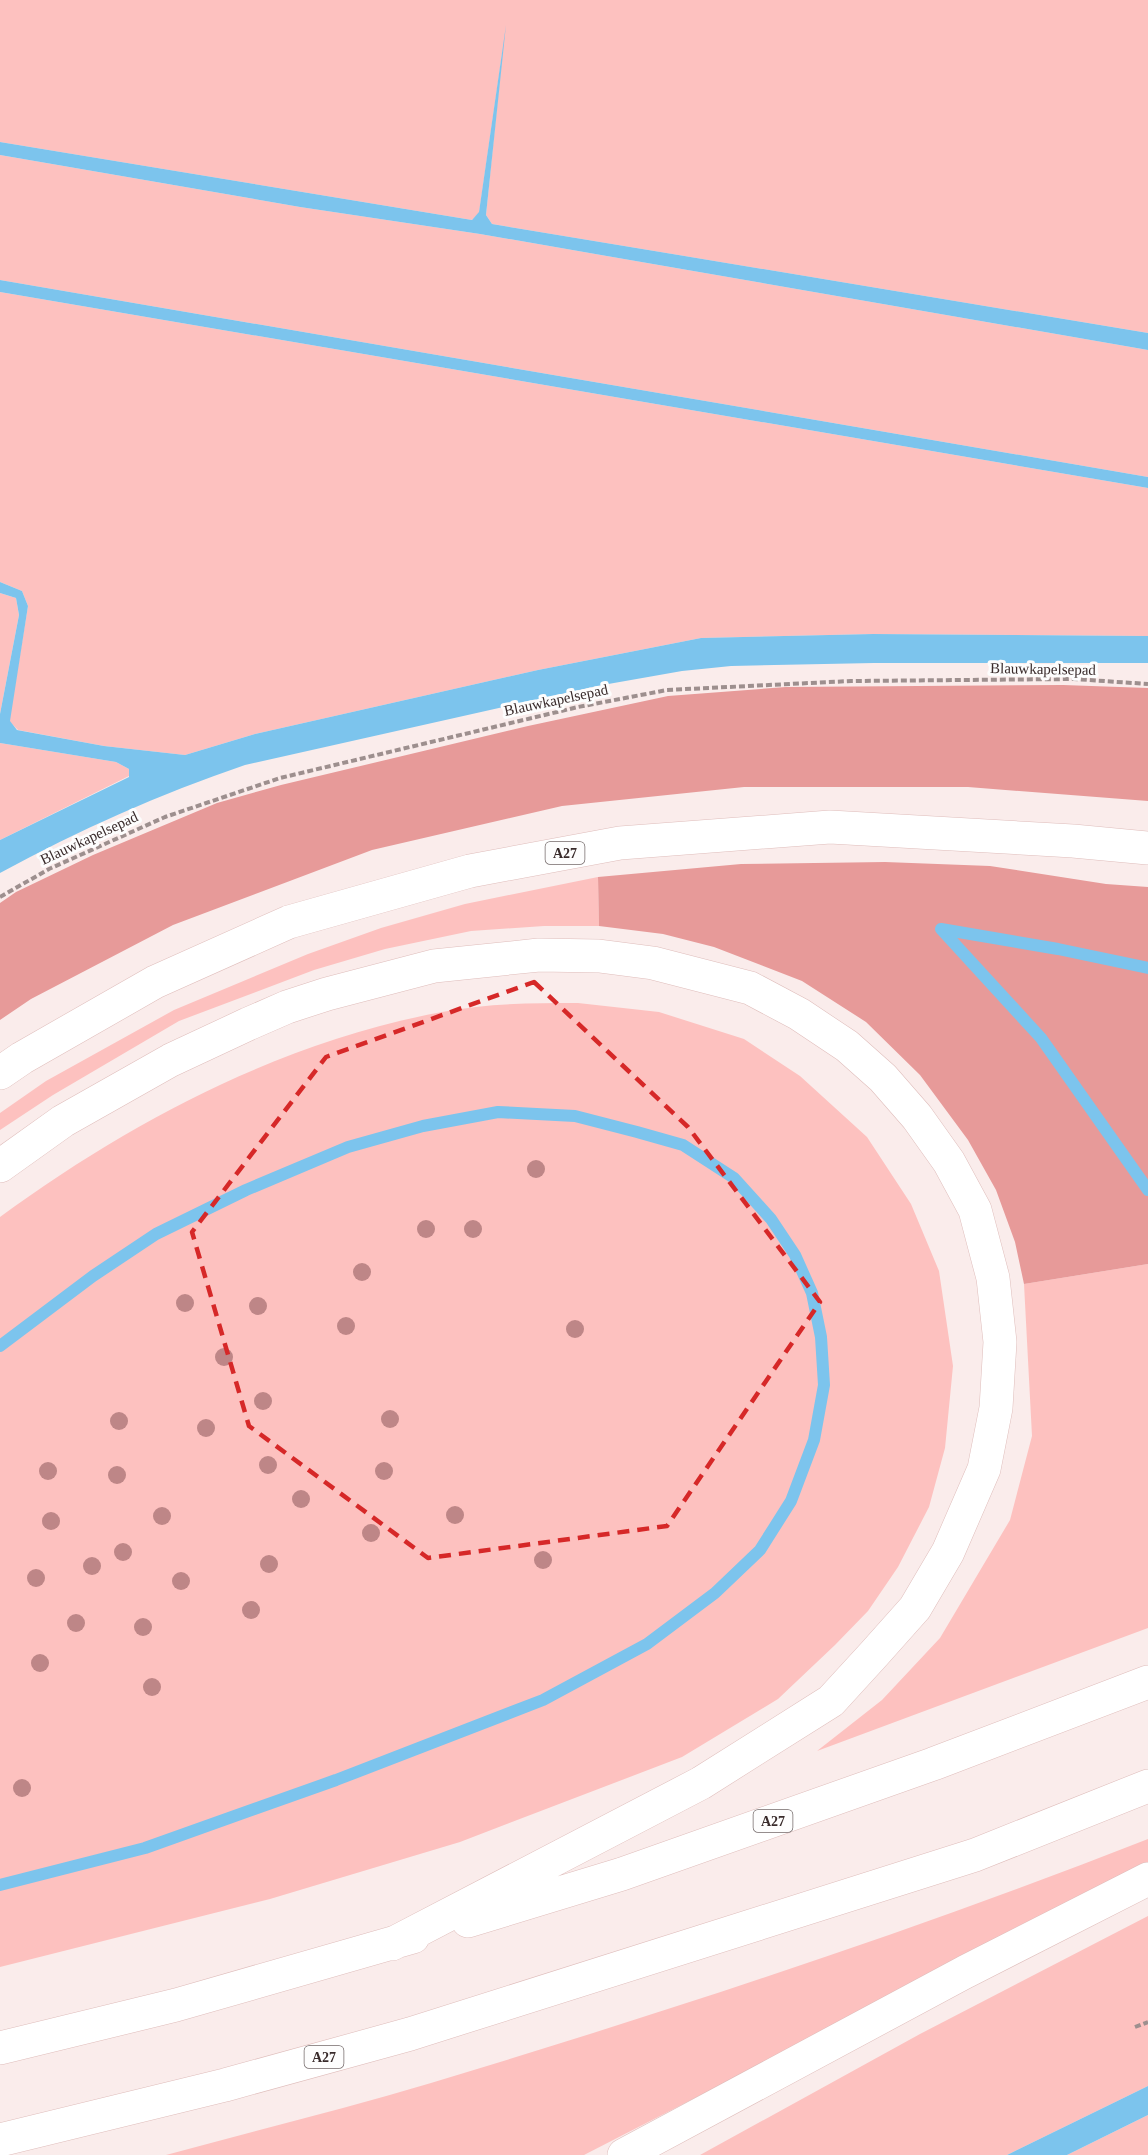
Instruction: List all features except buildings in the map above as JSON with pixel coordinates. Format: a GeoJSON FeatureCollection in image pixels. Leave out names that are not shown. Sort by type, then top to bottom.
{"type":"FeatureCollection","features":[{"type":"Feature","properties":{"kind":"highway","name":"A27"},"geometry":{"type":"LineString","coordinates":[[0,1073],[155,982],[289,922],[470,871],[620,843],[830,827],[1072,841],[1148,848]]}},
{"type":"Feature","properties":{"kind":"highway","name":"A27"},"geometry":{"type":"LineString","coordinates":[[0,1166],[63,1121],[171,1060],[287,1007],[434,966],[539,955],[599,956],[653,963],[750,988],[799,1014],[847,1046],[883,1078],[917,1117],[949,1162],[975,1210],[993,1278],[1000,1342],[996,1408],[984,1469],[948,1552],[915,1608],[831,1701],[811,1714],[701,1783],[392,1944]]}},
{"type":"Feature","properties":{"kind":"highway","name":"A27"},"geometry":{"type":"LineString","coordinates":[[0,2048],[176,2005],[392,1944],[622,1874],[933,1764],[1148,1682]]}},
{"type":"Feature","properties":{"kind":"highway","name":"A27"},"geometry":{"type":"LineString","coordinates":[[0,2140],[225,2085],[410,2034],[975,1855],[1148,1786]]}},
{"type":"Feature","properties":{"kind":"highway"},"geometry":{"type":"LineString","coordinates":[[624,2155],[965,1972],[1148,1879]]}},
{"type":"Feature","properties":{"kind":"path","name":"Blauwkapelsepad"},"geometry":{"type":"LineString","coordinates":[[0,897],[49,869],[165,817],[280,778],[578,706],[668,690],[851,681],[1074,680],[1148,684]]}},
{"type":"Feature","properties":{"kind":"path"},"geometry":{"type":"LineString","coordinates":[[1136,2027],[1148,2022]]}},
{"type":"Feature","properties":{"kind":"highlighted area"},"geometry":{"type":"Polygon","coordinates":[[[534,982],[688,1127],[820,1302],[667,1526],[428,1558],[249,1426],[192,1232],[326,1057],[534,982]]]}},
{"type":"Feature","properties":{"kind":"shaded area"},"geometry":{"type":"Polygon","coordinates":[[[0,0],[1148,0],[1148,333],[492,224],[486,215],[503,47],[479,213],[472,220],[0,142],[0,0]]]}},
{"type":"Feature","properties":{"kind":"shaded area"},"geometry":{"type":"Polygon","coordinates":[[[0,155],[300,207],[480,234],[1148,350],[1148,477],[0,280],[0,155]]]}},
{"type":"Feature","properties":{"kind":"shaded area"},"geometry":{"type":"Polygon","coordinates":[[[0,292],[1148,488],[1148,636],[873,634],[701,638],[538,670],[255,734],[185,755],[104,746],[18,730],[9,721],[28,606],[22,591],[0,582],[0,292]]]}},
{"type":"Feature","properties":{"kind":"shaded area"},"geometry":{"type":"Polygon","coordinates":[[[0,593],[16,598],[19,615],[0,714],[0,593]]]}},
{"type":"Feature","properties":{"kind":"shaded area"},"geometry":{"type":"Polygon","coordinates":[[[1063,685],[1148,688],[1148,801],[968,787],[744,787],[562,806],[372,850],[173,925],[31,999],[0,1020],[0,903],[16,892],[93,855],[217,803],[281,785],[528,726],[668,696],[786,687],[1063,685]]]}},
{"type":"Feature","properties":{"kind":"shaded area"},"geometry":{"type":"Polygon","coordinates":[[[0,743],[116,762],[129,769],[129,776],[0,840],[0,743]]]}},
{"type":"Feature","properties":{"kind":"shaded area"},"geometry":{"type":"Polygon","coordinates":[[[885,862],[990,866],[1106,884],[1148,887],[1148,1264],[1024,1284],[1015,1242],[996,1190],[968,1140],[920,1075],[866,1022],[802,981],[714,947],[663,934],[599,926],[598,877],[741,864],[885,862]]]}},
{"type":"Feature","properties":{"kind":"shaded area"},"geometry":{"type":"Polygon","coordinates":[[[598,877],[599,926],[544,926],[471,931],[385,949],[314,970],[179,1021],[53,1095],[0,1130],[0,1113],[46,1081],[174,1010],[308,954],[381,928],[465,904],[598,877]]]}},
{"type":"Feature","properties":{"kind":"shaded area"},"geometry":{"type":"Polygon","coordinates":[[[578,1003],[659,1012],[744,1039],[800,1076],[867,1137],[911,1204],[939,1271],[953,1366],[945,1448],[929,1507],[898,1567],[868,1611],[778,1699],[682,1757],[460,1842],[270,1899],[0,1967],[0,1217],[50,1182],[155,1118],[266,1065],[323,1043],[382,1025],[459,1009],[510,1004],[578,1003]]]}},
{"type":"Feature","properties":{"kind":"shaded area"},"geometry":{"type":"Polygon","coordinates":[[[1148,1264],[1148,1628],[817,1751],[882,1700],[940,1638],[1010,1520],[1032,1436],[1024,1284],[1148,1264]]]}},
{"type":"Feature","properties":{"kind":"shaded area"},"geometry":{"type":"Polygon","coordinates":[[[1148,1839],[1148,1865],[584,2155],[166,2155],[398,2093],[612,2027],[971,1906],[1148,1839]]]}},
{"type":"Feature","properties":{"kind":"shaded area"},"geometry":{"type":"Polygon","coordinates":[[[1148,1916],[1148,2086],[1007,2155],[700,2155],[920,2034],[1148,1916]]]}},
{"type":"Feature","properties":{"kind":"shaded area"},"geometry":{"type":"Polygon","coordinates":[[[1148,2115],[1148,2155],[1067,2155],[1148,2115]]]}},
{"type":"Feature","properties":{"kind":"water"},"geometry":{"type":"Polygon","coordinates":[[[506,25],[486,215],[492,224],[1148,333],[1148,350],[480,234],[300,207],[0,155],[0,142],[472,220],[479,212],[506,25]]]}},
{"type":"Feature","properties":{"kind":"water"},"geometry":{"type":"Polygon","coordinates":[[[0,280],[1148,477],[1148,488],[0,292],[0,280]]]}},
{"type":"Feature","properties":{"kind":"water"},"geometry":{"type":"Polygon","coordinates":[[[0,582],[22,591],[28,606],[10,721],[17,730],[104,746],[185,755],[255,734],[538,670],[701,638],[873,634],[1148,636],[1148,663],[874,663],[731,666],[682,671],[597,686],[245,765],[120,814],[0,873],[0,840],[129,777],[129,769],[116,762],[0,743],[0,714],[19,615],[16,598],[0,593],[0,582]]]}},
{"type":"Feature","properties":{"kind":"water"},"geometry":{"type":"Polygon","coordinates":[[[1148,2086],[1148,2115],[1067,2155],[1007,2155],[1148,2086]]]}},
{"type":"Feature","properties":{"kind":"waterway"},"geometry":{"type":"LineString","coordinates":[[1148,968],[1058,949],[941,929],[1041,1038],[1148,1190]]}},
{"type":"Feature","properties":{"kind":"waterway"},"geometry":{"type":"LineString","coordinates":[[0,1346],[93,1276],[156,1234],[246,1190],[348,1147],[423,1126],[498,1112],[575,1116],[637,1132],[683,1145],[734,1178],[771,1219],[795,1255],[812,1293],[821,1337],[824,1385],[814,1440],[791,1501],[760,1550],[715,1593],[647,1644],[543,1700],[336,1780],[145,1848],[0,1885]]}}]}
